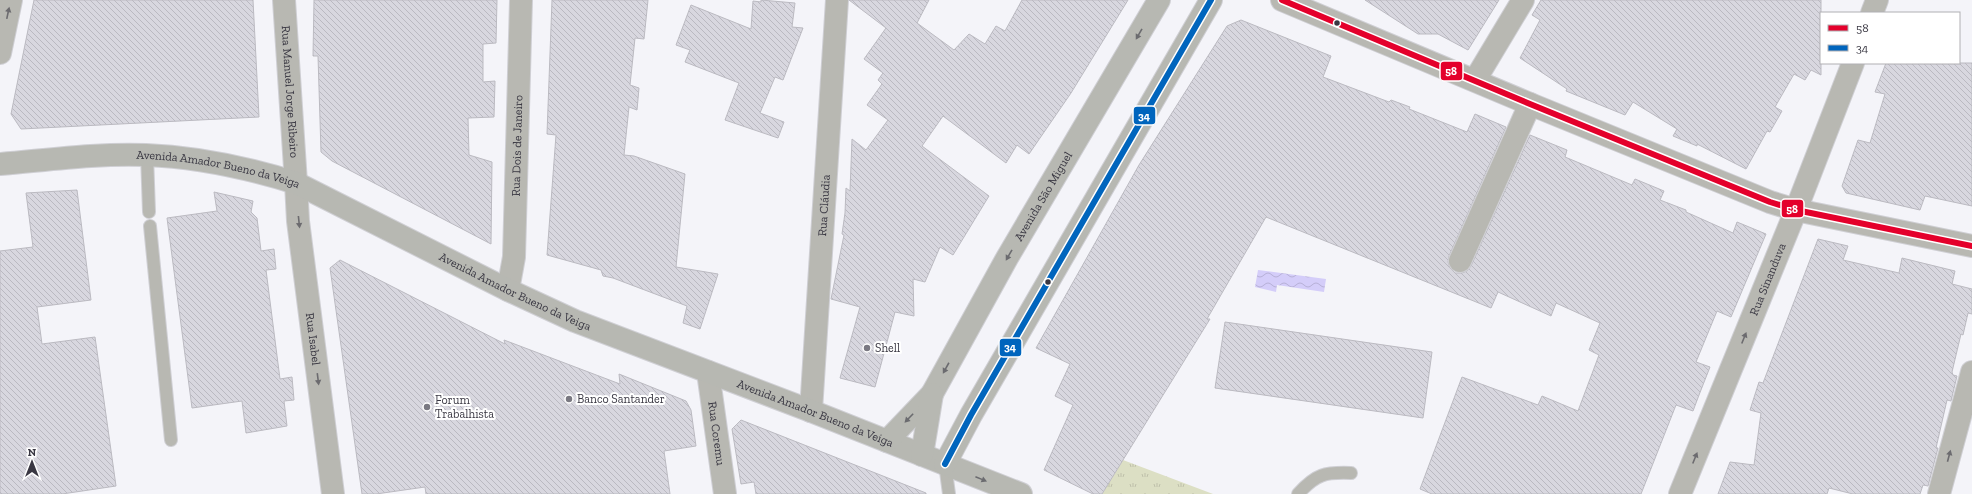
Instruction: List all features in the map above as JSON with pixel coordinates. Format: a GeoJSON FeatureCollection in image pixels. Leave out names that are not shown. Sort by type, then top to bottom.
{"type":"FeatureCollection","features":[{"type":"Feature","properties":{"kind":"main road","name":"Avenida São Miguel"},"geometry":{"type":"LineString","coordinates":[[887,441],[932,394],[1007,258],[1159,0]]}},
{"type":"Feature","properties":{"kind":"main road"},"geometry":{"type":"LineString","coordinates":[[945,464],[971,416],[1211,0]]}},
{"type":"Feature","properties":{"kind":"main road","name":"Avenida Amador Bueno da Veiga"},"geometry":{"type":"LineString","coordinates":[[0,164],[104,155],[147,155],[198,160],[262,173],[296,183],[508,290],[574,321],[811,411],[1021,494]]}},
{"type":"Feature","properties":{"kind":"main road","name":"Avenida São Miguel"},"geometry":{"type":"LineString","coordinates":[[922,455],[932,394]]}},
{"type":"Feature","properties":{"kind":"street"},"geometry":{"type":"LineString","coordinates":[[0,53],[11,0]]}},
{"type":"Feature","properties":{"kind":"street","name":"Rua Manuel Jorge Ribeiro"},"geometry":{"type":"LineString","coordinates":[[284,0],[296,183]]}},
{"type":"Feature","properties":{"kind":"street","name":"Rua Dois de Janeiro"},"geometry":{"type":"LineString","coordinates":[[508,290],[514,257],[521,0]]}},
{"type":"Feature","properties":{"kind":"street","name":"Rua Cláudia"},"geometry":{"type":"LineString","coordinates":[[811,411],[838,0]]}},
{"type":"Feature","properties":{"kind":"street"},"geometry":{"type":"LineString","coordinates":[[1282,0],[1530,104],[1770,202],[1796,210],[1972,246]]}},
{"type":"Feature","properties":{"kind":"street"},"geometry":{"type":"LineString","coordinates":[[1474,80],[1523,0]]}},
{"type":"Feature","properties":{"kind":"street"},"geometry":{"type":"LineString","coordinates":[[1872,12],[1877,0]]}},
{"type":"Feature","properties":{"kind":"street","name":"Rua Sinanduva"},"geometry":{"type":"LineString","coordinates":[[1680,494],[1796,210],[1853,64]]}},
{"type":"Feature","properties":{"kind":"street"},"geometry":{"type":"LineString","coordinates":[[1460,261],[1530,104]]}},
{"type":"Feature","properties":{"kind":"street","name":"Rua Isabel"},"geometry":{"type":"LineString","coordinates":[[296,183],[298,221],[333,494]]}},
{"type":"Feature","properties":{"kind":"street","name":"Rua Coremu"},"geometry":{"type":"LineString","coordinates":[[708,372],[725,494]]}},
{"type":"Feature","properties":{"kind":"street"},"geometry":{"type":"LineString","coordinates":[[1939,494],[1972,372]]}},
{"type":"Feature","properties":{"kind":"lane"},"geometry":{"type":"LineString","coordinates":[[147,155],[148,212]]}},
{"type":"Feature","properties":{"kind":"lane"},"geometry":{"type":"LineString","coordinates":[[150,226],[171,440]]}},
{"type":"Feature","properties":{"kind":"lane"},"geometry":{"type":"LineString","coordinates":[[945,464],[949,494]]}},
{"type":"Feature","properties":{"kind":"lane"},"geometry":{"type":"LineString","coordinates":[[1298,494],[1315,478],[1327,473],[1351,473]]}},
{"type":"Feature","properties":{"kind":"green space"},"geometry":{"type":"Polygon","coordinates":[[[1123,460],[1213,494],[1102,494],[1123,460]]]}},
{"type":"Feature","properties":{"kind":"water"},"geometry":{"type":"Polygon","coordinates":[[[1258,270],[1326,279],[1324,292],[1277,285],[1276,292],[1255,287],[1258,270]]]}},
{"type":"Feature","properties":{"kind":"building"},"geometry":{"type":"Polygon","coordinates":[[[34,0],[253,0],[259,117],[21,129],[11,114],[34,0]]]}},
{"type":"Feature","properties":{"kind":"building"},"geometry":{"type":"Polygon","coordinates":[[[314,0],[497,0],[496,43],[483,44],[483,82],[495,81],[494,117],[468,118],[469,155],[492,162],[491,244],[332,161],[321,152],[318,56],[313,56],[314,0]]]}},
{"type":"Feature","properties":{"kind":"building"},"geometry":{"type":"Polygon","coordinates":[[[552,0],[648,0],[644,39],[635,38],[630,85],[639,88],[637,110],[629,107],[624,155],[634,156],[685,174],[676,267],[718,274],[700,329],[683,323],[687,306],[613,278],[603,276],[601,270],[547,255],[556,135],[547,134],[552,0]]]}},
{"type":"Feature","properties":{"kind":"building"},"geometry":{"type":"Polygon","coordinates":[[[761,0],[795,3],[792,27],[803,28],[783,80],[775,77],[760,113],[784,122],[778,138],[725,120],[739,83],[685,62],[690,50],[676,45],[691,5],[751,29],[753,1],[761,2],[761,0]]]}},
{"type":"Feature","properties":{"kind":"building"},"geometry":{"type":"Polygon","coordinates":[[[849,0],[929,0],[917,23],[954,50],[969,34],[985,44],[996,26],[1005,31],[1022,0],[1128,0],[1071,93],[1029,154],[1017,145],[1006,163],[943,116],[922,146],[989,196],[953,255],[940,247],[925,282],[913,279],[914,316],[895,312],[875,387],[840,378],[860,307],[831,299],[844,235],[842,234],[846,188],[850,191],[852,139],[866,150],[888,120],[867,105],[882,84],[878,80],[883,73],[864,59],[886,28],[849,0]]]}},
{"type":"Feature","properties":{"kind":"building"},"geometry":{"type":"Polygon","coordinates":[[[1365,0],[1499,0],[1468,50],[1438,34],[1418,34],[1365,0]]]}},
{"type":"Feature","properties":{"kind":"building"},"geometry":{"type":"Polygon","coordinates":[[[1541,0],[1821,0],[1821,75],[1811,70],[1805,80],[1794,74],[1775,107],[1782,111],[1770,132],[1767,131],[1746,169],[1697,144],[1697,146],[1673,136],[1677,129],[1633,102],[1625,115],[1566,91],[1567,89],[1520,58],[1540,20],[1532,15],[1541,0]]]}},
{"type":"Feature","properties":{"kind":"building"},"geometry":{"type":"Polygon","coordinates":[[[1241,20],[1331,56],[1323,77],[1389,102],[1391,100],[1410,107],[1409,109],[1467,132],[1475,114],[1506,127],[1449,256],[1448,262],[1450,268],[1455,273],[1467,271],[1471,266],[1530,135],[1567,150],[1565,157],[1632,185],[1635,179],[1664,191],[1660,200],[1686,210],[1686,212],[1733,233],[1737,222],[1766,234],[1731,317],[1717,311],[1696,362],[1710,367],[1693,411],[1676,405],[1641,494],[1432,494],[1420,489],[1462,377],[1538,405],[1542,396],[1578,411],[1599,355],[1589,350],[1600,323],[1556,303],[1551,316],[1498,292],[1491,308],[1266,217],[1207,319],[1210,319],[1102,494],[1093,494],[1044,470],[1073,405],[1055,396],[1070,364],[1036,348],[1139,165],[1227,26],[1241,20]]]}},
{"type":"Feature","properties":{"kind":"building"},"geometry":{"type":"Polygon","coordinates":[[[1972,63],[1972,206],[1925,196],[1920,210],[1846,193],[1842,186],[1858,140],[1870,143],[1885,94],[1875,92],[1886,64],[1972,63]]]}},
{"type":"Feature","properties":{"kind":"building"},"geometry":{"type":"Polygon","coordinates":[[[77,190],[91,300],[37,307],[42,344],[95,337],[116,486],[62,494],[0,494],[0,251],[33,247],[26,193],[77,190]]]}},
{"type":"Feature","properties":{"kind":"building"},"geometry":{"type":"Polygon","coordinates":[[[214,192],[253,201],[251,212],[257,218],[261,251],[274,249],[276,269],[266,270],[280,379],[292,377],[294,400],[284,401],[287,426],[246,433],[242,401],[192,408],[167,218],[217,211],[214,192]]]}},
{"type":"Feature","properties":{"kind":"building"},"geometry":{"type":"Polygon","coordinates":[[[1818,239],[1848,246],[1843,260],[1899,273],[1902,258],[1955,271],[1952,284],[1972,289],[1972,314],[1968,313],[1963,335],[1961,334],[1952,372],[1953,375],[1957,376],[1951,401],[1947,400],[1936,448],[1938,448],[1928,486],[1923,485],[1920,494],[1853,494],[1829,488],[1827,494],[1718,494],[1730,462],[1754,465],[1761,413],[1750,410],[1759,382],[1763,383],[1818,239]]]}},
{"type":"Feature","properties":{"kind":"building"},"geometry":{"type":"Polygon","coordinates":[[[340,260],[505,344],[504,340],[620,384],[619,374],[686,401],[691,410],[696,446],[664,451],[670,494],[426,494],[425,487],[376,494],[362,494],[330,268],[340,260]]]}},
{"type":"Feature","properties":{"kind":"building"},"geometry":{"type":"Polygon","coordinates":[[[1225,322],[1432,352],[1423,418],[1215,388],[1225,322]]]}},
{"type":"Feature","properties":{"kind":"building"},"geometry":{"type":"Polygon","coordinates":[[[741,420],[926,494],[756,494],[754,482],[741,484],[732,429],[741,420]]]}},
{"type":"Feature","properties":{"kind":"transit line","name":"34"},"geometry":{"type":"LineString","coordinates":[[945,464],[971,415],[1211,0]]}},
{"type":"Feature","properties":{"kind":"transit line","name":"58"},"geometry":{"type":"LineString","coordinates":[[1282,0],[1530,104],[1770,202],[1796,210],[1972,246]]}},
{"type":"Feature","properties":{"kind":"place","name":"Shell"},"geometry":{"type":"Point","coordinates":[867,348]}},
{"type":"Feature","properties":{"kind":"place","name":"Banco Santander"},"geometry":{"type":"Point","coordinates":[569,399]}},
{"type":"Feature","properties":{"kind":"place","name":"Forum Trabalhista"},"geometry":{"type":"Point","coordinates":[427,407]}}]}
